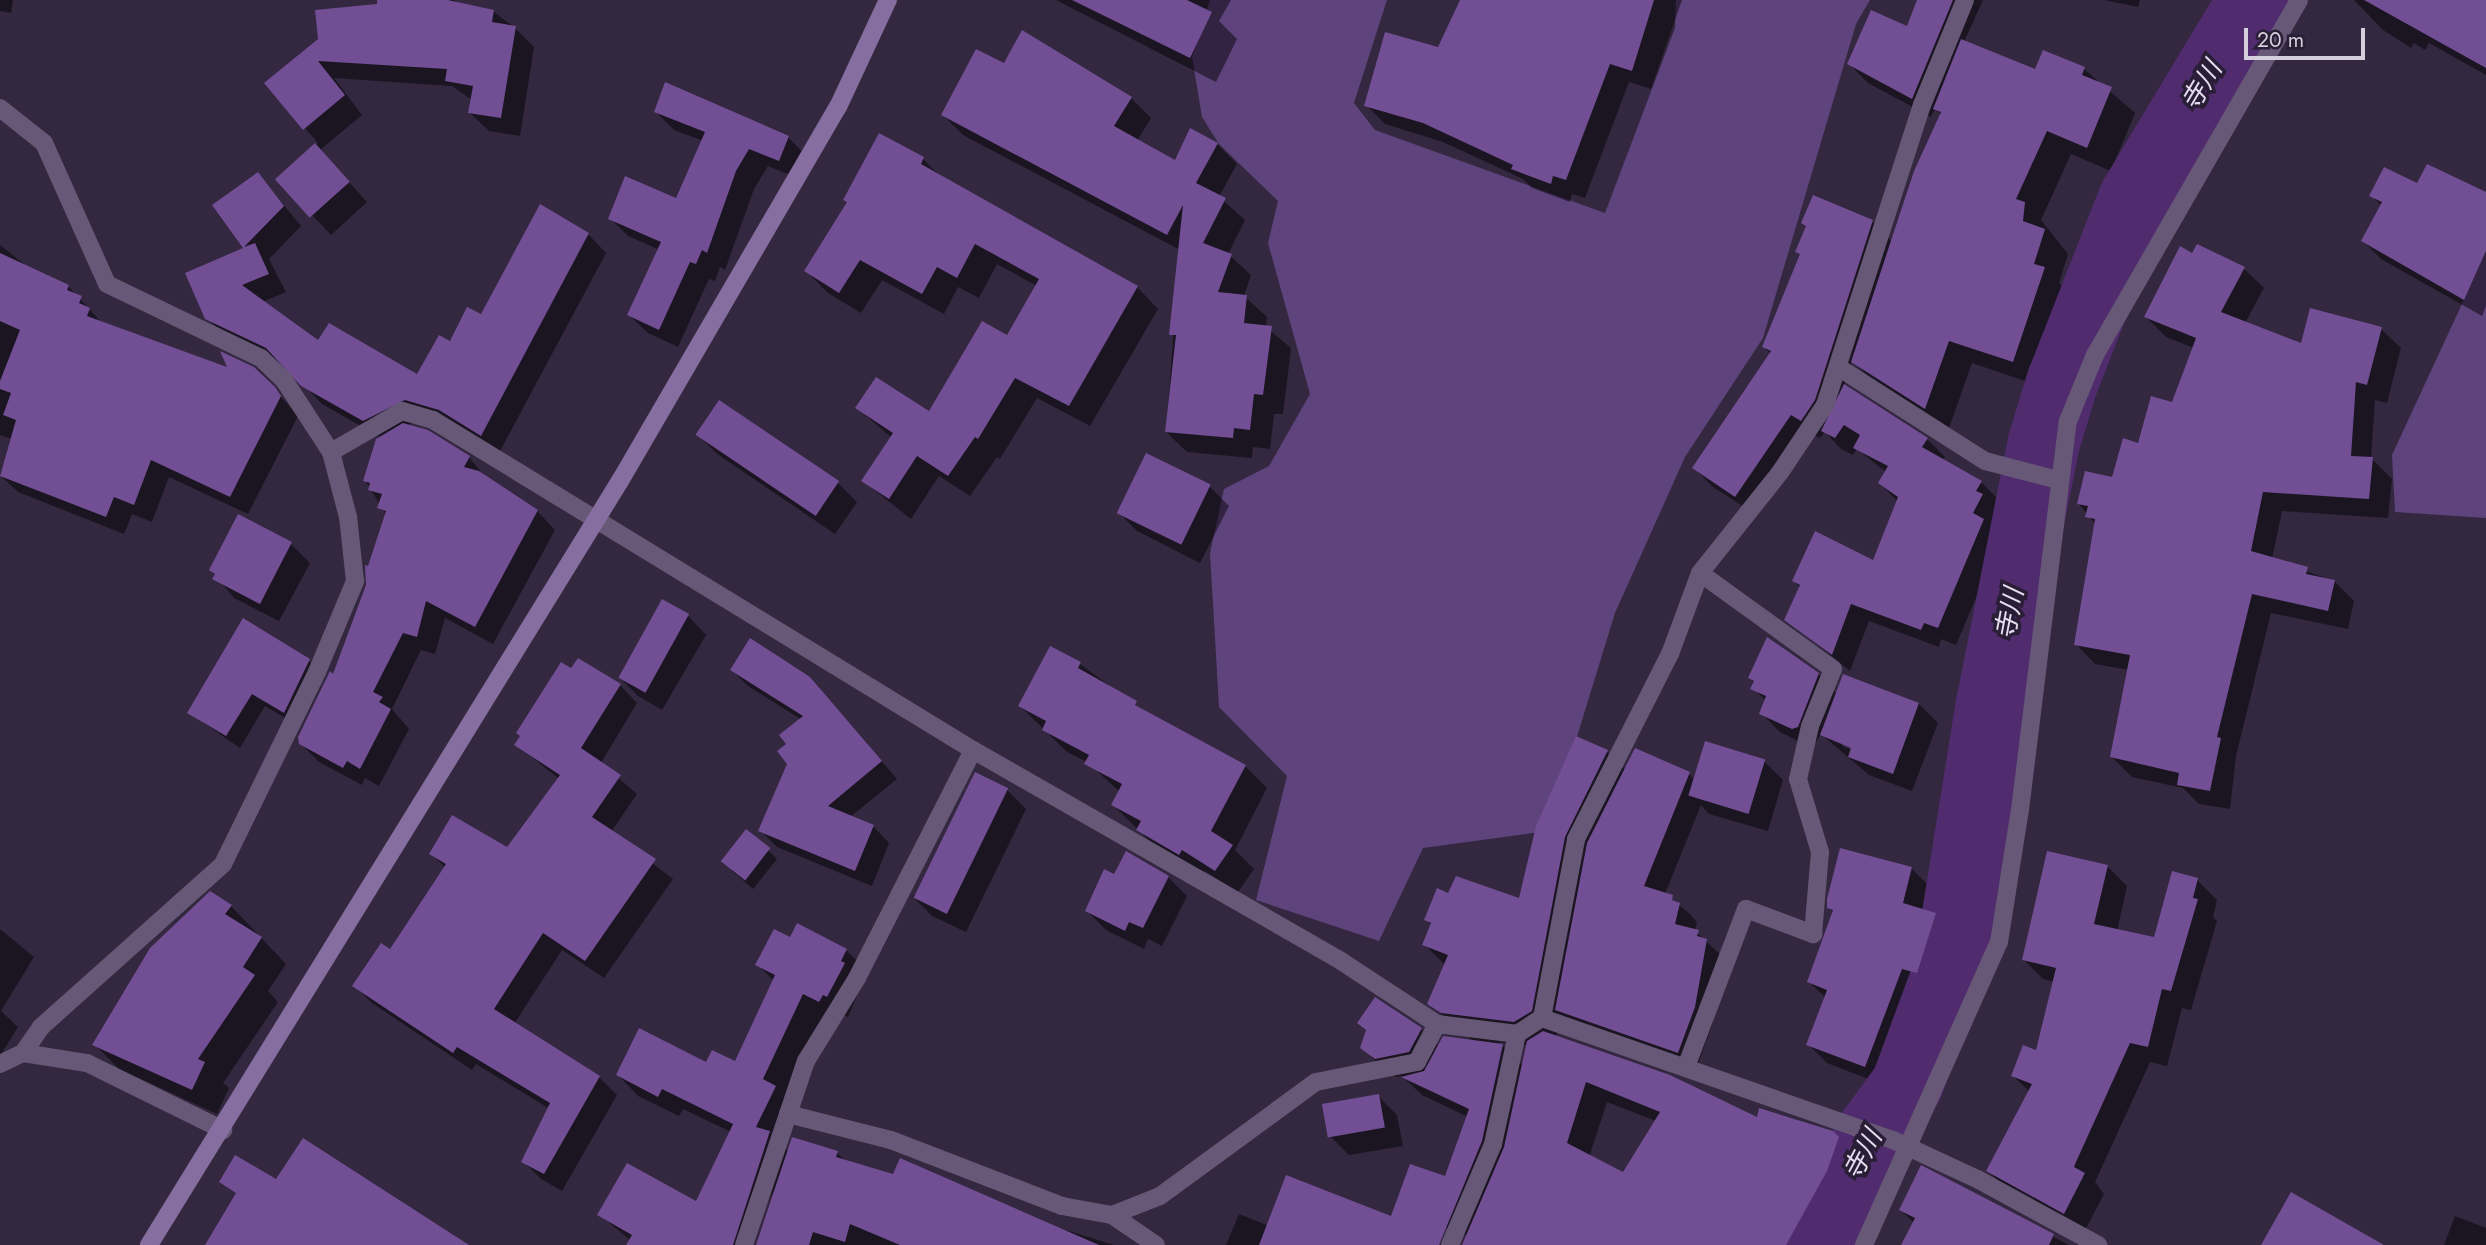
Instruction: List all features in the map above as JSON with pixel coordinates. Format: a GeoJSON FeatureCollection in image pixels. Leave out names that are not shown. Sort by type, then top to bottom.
{"type":"FeatureCollection","features":[{"type":"Feature","properties":{"kind":"street"},"geometry":{"type":"LineString","coordinates":[[149,1245],[223,1130],[594,520],[838,107],[888,0]]}},
{"type":"Feature","properties":{"kind":"street"},"geometry":{"type":"LineString","coordinates":[[331,452],[402,411],[433,419],[594,520],[974,750],[1341,961],[1437,1024],[1517,1034],[1542,1018],[1576,839],[1670,654],[1700,573],[1781,471],[1825,405],[1922,105],[1965,0]]}},
{"type":"Feature","properties":{"kind":"street"},"geometry":{"type":"LineString","coordinates":[[1864,1245],[1910,1147],[1999,942],[2020,810],[2051,477],[2068,421],[2095,355],[2299,0]]}},
{"type":"Feature","properties":{"kind":"street"},"geometry":{"type":"LineString","coordinates":[[0,108],[44,143],[107,284],[261,358],[284,380],[331,452],[348,517],[355,581],[317,671],[223,864],[41,1027],[23,1053],[0,1064]]}},
{"type":"Feature","properties":{"kind":"street"},"geometry":{"type":"LineString","coordinates":[[1838,367],[1984,461],[2051,477]]}},
{"type":"Feature","properties":{"kind":"street"},"geometry":{"type":"LineString","coordinates":[[1686,1067],[1746,909],[1813,934],[1820,852],[1798,779],[1810,726],[1833,669],[1700,573]]}},
{"type":"Feature","properties":{"kind":"street"},"geometry":{"type":"LineString","coordinates":[[744,1245],[806,1061],[857,978],[974,750]]}},
{"type":"Feature","properties":{"kind":"street"},"geometry":{"type":"LineString","coordinates":[[1542,1018],[1893,1140],[2098,1245]]}},
{"type":"Feature","properties":{"kind":"street"},"geometry":{"type":"LineString","coordinates":[[1112,1215],[1160,1196],[1316,1082],[1417,1062],[1437,1024]]}},
{"type":"Feature","properties":{"kind":"street"},"geometry":{"type":"LineString","coordinates":[[1450,1245],[1493,1144],[1517,1034]]}},
{"type":"Feature","properties":{"kind":"street"},"geometry":{"type":"LineString","coordinates":[[23,1053],[87,1063],[223,1130]]}},
{"type":"Feature","properties":{"kind":"street"},"geometry":{"type":"LineString","coordinates":[[788,1114],[891,1140],[1062,1206],[1112,1215],[1156,1245]]}},
{"type":"Feature","properties":{"kind":"shaded area"},"geometry":{"type":"Polygon","coordinates":[[[1210,0],[1387,0],[1354,103],[1375,130],[1605,213],[1675,28],[1676,0],[1870,0],[1856,24],[1763,338],[1685,457],[1615,613],[1548,831],[1423,848],[1379,941],[1256,900],[1287,776],[1219,707],[1210,553],[1224,489],[1269,466],[1310,394],[1268,243],[1278,201],[1219,144],[1202,117],[1192,57],[1210,0]]]}},
{"type":"Feature","properties":{"kind":"shaded area"},"geometry":{"type":"Polygon","coordinates":[[[2486,252],[2486,518],[2395,512],[2392,455],[2486,252]]]}},
{"type":"Feature","properties":{"kind":"building"},"geometry":{"type":"Polygon","coordinates":[[[377,0],[448,0],[494,10],[492,22],[516,26],[501,118],[468,113],[473,86],[445,81],[447,69],[318,61],[345,95],[303,130],[264,83],[318,39],[315,10],[377,4],[377,0]]]}},
{"type":"Feature","properties":{"kind":"building"},"geometry":{"type":"Polygon","coordinates":[[[1072,0],[1187,0],[1212,12],[1190,58],[1072,0]]]}},
{"type":"Feature","properties":{"kind":"building"},"geometry":{"type":"Polygon","coordinates":[[[1460,0],[1654,0],[1632,71],[1610,64],[1566,180],[1553,176],[1551,184],[1511,169],[1513,165],[1423,123],[1364,106],[1385,32],[1438,47],[1460,0]]]}},
{"type":"Feature","properties":{"kind":"building"},"geometry":{"type":"Polygon","coordinates":[[[1917,0],[1953,0],[1912,99],[1847,64],[1871,10],[1907,26],[1917,0]]]}},
{"type":"Feature","properties":{"kind":"building"},"geometry":{"type":"Polygon","coordinates":[[[2364,0],[2486,0],[2486,68],[2364,0]]]}},
{"type":"Feature","properties":{"kind":"building"},"geometry":{"type":"Polygon","coordinates":[[[1022,30],[1132,97],[1114,126],[1175,160],[1190,128],[1218,143],[1196,183],[1226,198],[1203,243],[1232,254],[1218,292],[1247,295],[1244,323],[1272,326],[1263,395],[1254,394],[1250,430],[1234,428],[1233,438],[1165,432],[1176,335],[1169,335],[1183,205],[1167,235],[941,115],[976,49],[1004,63],[1022,30]]]}},
{"type":"Feature","properties":{"kind":"building"},"geometry":{"type":"Polygon","coordinates":[[[1961,39],[2035,69],[2043,50],[2085,67],[2082,75],[2112,87],[2087,148],[2047,131],[2016,199],[2025,202],[2023,221],[2045,229],[2034,264],[2045,267],[2013,362],[1949,341],[1925,409],[1851,362],[1914,171],[1941,112],[1933,109],[1961,39]]]}},
{"type":"Feature","properties":{"kind":"building"},"geometry":{"type":"Polygon","coordinates":[[[665,82],[789,136],[779,161],[749,149],[736,171],[707,253],[702,250],[696,264],[690,262],[659,330],[627,315],[661,242],[608,219],[625,176],[676,198],[705,132],[654,112],[665,82]]]}},
{"type":"Feature","properties":{"kind":"building"},"geometry":{"type":"Polygon","coordinates":[[[879,133],[924,157],[921,164],[1138,286],[1069,406],[1015,378],[978,439],[975,437],[948,476],[917,456],[889,499],[861,481],[893,433],[855,408],[876,377],[929,411],[982,321],[1007,335],[1039,279],[975,244],[957,278],[937,267],[922,294],[860,260],[839,293],[804,271],[847,202],[843,200],[879,133]]]}},
{"type":"Feature","properties":{"kind":"building"},"geometry":{"type":"Polygon","coordinates":[[[315,143],[350,182],[310,218],[275,179],[315,143]]]}},
{"type":"Feature","properties":{"kind":"building"},"geometry":{"type":"Polygon","coordinates":[[[2427,164],[2486,192],[2486,251],[2464,300],[2361,241],[2382,202],[2369,196],[2384,167],[2417,183],[2427,164]]]}},
{"type":"Feature","properties":{"kind":"building"},"geometry":{"type":"Polygon","coordinates":[[[258,172],[284,206],[244,247],[255,243],[269,274],[242,285],[318,340],[329,323],[417,374],[439,335],[450,341],[467,307],[481,314],[540,204],[589,233],[481,436],[439,410],[405,400],[363,421],[301,386],[266,348],[205,319],[185,273],[243,248],[212,205],[258,172]]]}},
{"type":"Feature","properties":{"kind":"building"},"geometry":{"type":"Polygon","coordinates":[[[1813,195],[1873,220],[1815,400],[1801,421],[1791,415],[1735,497],[1692,468],[1771,351],[1762,347],[1800,254],[1795,252],[1806,226],[1801,223],[1813,195]]]}},
{"type":"Feature","properties":{"kind":"building"},"geometry":{"type":"Polygon","coordinates":[[[2197,244],[2245,267],[2221,312],[2301,343],[2310,308],[2382,327],[2367,385],[2356,382],[2351,456],[2373,457],[2369,499],[2263,492],[2251,551],[2308,567],[2306,574],[2335,580],[2328,611],[2252,594],[2217,737],[2221,738],[2210,791],[2177,785],[2179,773],[2110,757],[2130,655],[2074,645],[2095,519],[2085,517],[2088,506],[2077,504],[2085,471],[2112,477],[2123,438],[2138,443],[2151,396],[2172,402],[2196,338],[2144,317],[2180,246],[2192,253],[2197,244]]]}},
{"type":"Feature","properties":{"kind":"building"},"geometry":{"type":"Polygon","coordinates":[[[0,253],[69,285],[67,290],[82,296],[79,303],[90,308],[87,316],[227,367],[220,351],[254,367],[275,387],[281,396],[230,497],[151,460],[134,505],[114,497],[106,517],[0,476],[16,420],[3,415],[11,393],[0,389],[0,381],[20,330],[0,321],[0,253]]]}},
{"type":"Feature","properties":{"kind":"building"},"geometry":{"type":"Polygon","coordinates":[[[1844,384],[1928,438],[1922,447],[1982,481],[1976,491],[1983,494],[1973,513],[1984,519],[1938,628],[1924,623],[1921,630],[1851,604],[1832,655],[1784,620],[1800,585],[1792,581],[1815,531],[1873,560],[1898,497],[1878,483],[1888,466],[1853,448],[1860,435],[1844,425],[1835,438],[1821,431],[1844,384]]]}},
{"type":"Feature","properties":{"kind":"building"},"geometry":{"type":"Polygon","coordinates":[[[719,400],[839,481],[816,516],[696,435],[719,400]]]}},
{"type":"Feature","properties":{"kind":"building"},"geometry":{"type":"Polygon","coordinates":[[[403,423],[428,430],[470,456],[464,467],[479,471],[538,510],[475,627],[426,601],[417,637],[403,633],[373,692],[383,697],[379,702],[391,709],[360,769],[347,761],[343,768],[299,744],[298,737],[330,671],[333,674],[366,585],[365,565],[368,566],[386,511],[377,508],[382,494],[368,490],[370,483],[363,481],[376,439],[403,423]]]}},
{"type":"Feature","properties":{"kind":"building"},"geometry":{"type":"Polygon","coordinates":[[[1146,453],[1211,485],[1181,545],[1117,513],[1146,453]]]}},
{"type":"Feature","properties":{"kind":"building"},"geometry":{"type":"Polygon","coordinates":[[[238,514],[292,542],[260,604],[212,579],[215,574],[209,570],[238,514]]]}},
{"type":"Feature","properties":{"kind":"building"},"geometry":{"type":"Polygon","coordinates":[[[662,599],[689,614],[645,693],[618,678],[662,599]]]}},
{"type":"Feature","properties":{"kind":"building"},"geometry":{"type":"Polygon","coordinates":[[[243,618],[310,659],[284,713],[252,694],[226,736],[187,713],[243,618]]]}},
{"type":"Feature","properties":{"kind":"building"},"geometry":{"type":"Polygon","coordinates":[[[1767,637],[1819,673],[1798,727],[1792,729],[1759,714],[1766,696],[1750,689],[1754,681],[1748,678],[1767,637]]]}},
{"type":"Feature","properties":{"kind":"building"},"geometry":{"type":"Polygon","coordinates":[[[750,638],[810,677],[882,761],[828,806],[874,825],[855,871],[758,831],[787,764],[777,751],[786,744],[779,735],[803,716],[730,670],[750,638]]]}},
{"type":"Feature","properties":{"kind":"building"},"geometry":{"type":"Polygon","coordinates":[[[1050,646],[1081,662],[1078,668],[1137,701],[1135,705],[1246,765],[1211,831],[1233,845],[1215,871],[1182,850],[1179,855],[1136,830],[1141,821],[1111,805],[1122,784],[1084,764],[1089,755],[1042,730],[1046,721],[1018,706],[1050,646]]]}},
{"type":"Feature","properties":{"kind":"building"},"geometry":{"type":"Polygon","coordinates":[[[578,658],[621,684],[581,748],[621,775],[592,817],[656,859],[585,961],[543,933],[494,1009],[600,1076],[544,1174],[521,1162],[550,1103],[457,1047],[453,1053],[352,986],[381,943],[390,949],[446,864],[429,854],[452,815],[507,847],[560,775],[514,745],[520,736],[516,733],[561,662],[571,668],[578,658]]]}},
{"type":"Feature","properties":{"kind":"building"},"geometry":{"type":"Polygon","coordinates":[[[1843,674],[1919,703],[1893,774],[1848,757],[1851,748],[1820,735],[1843,674]]]}},
{"type":"Feature","properties":{"kind":"building"},"geometry":{"type":"Polygon","coordinates":[[[1576,736],[1608,750],[1565,837],[1532,1011],[1514,1022],[1441,1013],[1427,1004],[1448,955],[1422,945],[1431,923],[1424,920],[1437,888],[1448,893],[1456,876],[1519,898],[1536,826],[1576,736]]]}},
{"type":"Feature","properties":{"kind":"building"},"geometry":{"type":"Polygon","coordinates":[[[1705,741],[1765,759],[1749,814],[1688,796],[1705,741]]]}},
{"type":"Feature","properties":{"kind":"building"},"geometry":{"type":"Polygon","coordinates":[[[1635,748],[1690,772],[1644,886],[1673,895],[1672,900],[1680,903],[1675,924],[1699,930],[1697,936],[1707,939],[1695,1007],[1678,1053],[1555,1010],[1587,843],[1635,748]]]}},
{"type":"Feature","properties":{"kind":"building"},"geometry":{"type":"Polygon","coordinates":[[[975,772],[1008,788],[947,914],[914,898],[975,772]]]}},
{"type":"Feature","properties":{"kind":"building"},"geometry":{"type":"Polygon","coordinates":[[[746,829],[770,848],[745,880],[721,861],[746,829]]]}},
{"type":"Feature","properties":{"kind":"building"},"geometry":{"type":"Polygon","coordinates":[[[1840,848],[1912,867],[1903,903],[1936,913],[1917,973],[1902,969],[1865,1067],[1806,1045],[1827,990],[1807,982],[1833,910],[1827,908],[1827,899],[1840,848]]]}},
{"type":"Feature","properties":{"kind":"building"},"geometry":{"type":"Polygon","coordinates":[[[1126,851],[1169,876],[1143,928],[1129,922],[1125,931],[1085,911],[1104,869],[1114,874],[1126,851]]]}},
{"type":"Feature","properties":{"kind":"building"},"geometry":{"type":"Polygon","coordinates":[[[2047,851],[2108,865],[2094,924],[2154,937],[2172,871],[2198,878],[2193,898],[2198,899],[2171,991],[2162,989],[2148,1047],[2130,1043],[2074,1167],[2085,1173],[2064,1214],[1986,1171],[2032,1084],[2011,1076],[2023,1045],[2036,1050],[2056,968],[2022,960],[2047,851]]]}},
{"type":"Feature","properties":{"kind":"building"},"geometry":{"type":"Polygon","coordinates":[[[210,891],[232,905],[225,914],[262,937],[243,967],[255,975],[198,1059],[205,1062],[192,1090],[92,1045],[150,948],[210,891]]]}},
{"type":"Feature","properties":{"kind":"building"},"geometry":{"type":"Polygon","coordinates":[[[797,923],[847,949],[841,961],[845,963],[827,997],[823,995],[819,1002],[803,994],[763,1079],[776,1086],[756,1127],[770,1131],[733,1245],[626,1245],[632,1235],[597,1215],[627,1163],[696,1201],[733,1124],[662,1089],[658,1097],[616,1075],[639,1028],[706,1062],[712,1050],[735,1061],[775,975],[755,965],[774,929],[790,937],[797,923]]]}},
{"type":"Feature","properties":{"kind":"building"},"geometry":{"type":"Polygon","coordinates":[[[1375,997],[1422,1028],[1409,1052],[1375,1059],[1360,1048],[1366,1030],[1357,1023],[1375,997]]]}},
{"type":"Feature","properties":{"kind":"building"},"geometry":{"type":"Polygon","coordinates":[[[1543,1031],[1670,1075],[1757,1117],[1759,1108],[1833,1131],[1839,1137],[1827,1171],[1786,1245],[1462,1245],[1504,1147],[1527,1041],[1543,1031]],[[1586,1082],[1567,1143],[1623,1172],[1660,1112],[1586,1082]]]}},
{"type":"Feature","properties":{"kind":"building"},"geometry":{"type":"Polygon","coordinates":[[[1443,1036],[1503,1044],[1482,1141],[1439,1245],[1259,1245],[1286,1175],[1391,1216],[1410,1164],[1445,1176],[1469,1109],[1401,1077],[1424,1071],[1443,1036]]]}},
{"type":"Feature","properties":{"kind":"building"},"geometry":{"type":"Polygon","coordinates":[[[1379,1094],[1385,1127],[1328,1138],[1322,1104],[1379,1094]]]}},
{"type":"Feature","properties":{"kind":"building"},"geometry":{"type":"Polygon","coordinates":[[[792,1137],[838,1151],[836,1157],[893,1174],[900,1158],[1099,1245],[900,1245],[850,1224],[845,1242],[813,1232],[809,1245],[756,1245],[792,1137]]]}},
{"type":"Feature","properties":{"kind":"building"},"geometry":{"type":"Polygon","coordinates":[[[303,1138],[469,1245],[205,1245],[236,1193],[219,1182],[235,1155],[276,1179],[303,1138]]]}},
{"type":"Feature","properties":{"kind":"building"},"geometry":{"type":"Polygon","coordinates":[[[1921,1165],[2054,1234],[2049,1245],[1901,1245],[1915,1218],[1899,1210],[1921,1165]]]}},
{"type":"Feature","properties":{"kind":"building"},"geometry":{"type":"Polygon","coordinates":[[[2291,1192],[2384,1245],[2261,1245],[2291,1192]]]}},
{"type":"Feature","properties":{"kind":"waterway","name":"寺川"},"geometry":{"type":"LineString","coordinates":[[1819,1245],[1871,1134],[1907,1085],[1949,971],[1992,704],[2044,442],[2062,383],[2134,199],[2254,0]]}}]}
